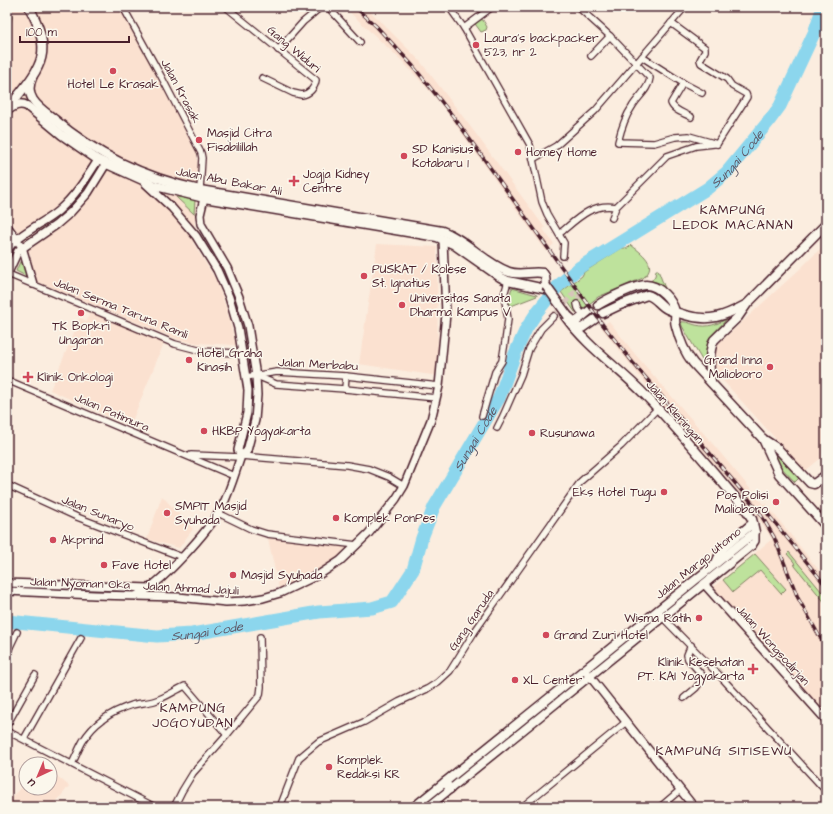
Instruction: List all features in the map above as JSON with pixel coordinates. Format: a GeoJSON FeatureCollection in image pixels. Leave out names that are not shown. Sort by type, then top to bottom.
{"type":"FeatureCollection","features":[{"type":"Feature","properties":{"kind":"main road"},"geometry":{"type":"LineString","coordinates":[[7,110],[32,78],[40,65],[42,58],[43,44],[40,30],[29,7]]}},
{"type":"Feature","properties":{"kind":"main road","name":"Jalan Abu Bakar Ali"},"geometry":{"type":"LineString","coordinates":[[7,110],[17,105],[24,104],[62,135],[98,160],[143,181],[174,191],[204,198],[407,232],[443,240],[458,247],[500,277],[545,287],[545,276],[543,273],[537,272],[516,274],[509,272],[488,261],[456,237],[442,231],[200,190],[149,175],[109,157],[66,130],[35,102],[29,90],[32,78]]}},
{"type":"Feature","properties":{"kind":"main road"},"geometry":{"type":"LineString","coordinates":[[711,383],[709,372],[715,338],[738,317],[747,304],[826,224]]}},
{"type":"Feature","properties":{"kind":"main road"},"geometry":{"type":"LineString","coordinates":[[598,305],[630,290],[643,286],[649,285],[656,288],[664,294],[671,303],[675,312],[676,328],[688,356],[711,383],[763,440],[776,448],[812,485],[816,484],[826,475]]}},
{"type":"Feature","properties":{"kind":"main road","name":"Jalan Kleringan"},"geometry":{"type":"LineString","coordinates":[[545,287],[581,336],[657,409],[747,511],[753,523],[755,532]]}},
{"type":"Feature","properties":{"kind":"main road"},"geometry":{"type":"LineString","coordinates":[[603,313],[620,304],[647,295],[657,300],[665,308],[697,318],[709,319],[728,314],[747,304]]}},
{"type":"Feature","properties":{"kind":"main road"},"geometry":{"type":"LineString","coordinates":[[567,316],[574,321],[586,314]]}},
{"type":"Feature","properties":{"kind":"main road"},"geometry":{"type":"LineString","coordinates":[[572,325],[582,328],[595,319]]}},
{"type":"Feature","properties":{"kind":"main road"},"geometry":{"type":"LineString","coordinates":[[763,440],[779,474],[826,526]]}},
{"type":"Feature","properties":{"kind":"main road"},"geometry":{"type":"LineString","coordinates":[[716,564],[722,549],[753,523]]}},
{"type":"Feature","properties":{"kind":"main road","name":"Jalan Margo Utomo"},"geometry":{"type":"LineString","coordinates":[[417,806],[499,739],[529,720],[552,696],[625,637],[660,614],[681,597],[716,564],[755,532]]}},
{"type":"Feature","properties":{"kind":"main road","name":"Jalan Margo Utomo"},"geometry":{"type":"LineString","coordinates":[[704,584],[752,545]]}},
{"type":"Feature","properties":{"kind":"main road"},"geometry":{"type":"LineString","coordinates":[[625,637],[630,644]]}},
{"type":"Feature","properties":{"kind":"main road"},"geometry":{"type":"LineString","coordinates":[[552,696],[557,703]]}},
{"type":"Feature","properties":{"kind":"main road"},"geometry":{"type":"LineString","coordinates":[[499,739],[504,746]]}},
{"type":"Feature","properties":{"kind":"main road"},"geometry":{"type":"LineString","coordinates":[[471,761],[477,768]]}},
{"type":"Feature","properties":{"kind":"main road"},"geometry":{"type":"LineString","coordinates":[[445,782],[450,789]]}},
{"type":"Feature","properties":{"kind":"street","name":"Jalan Krasak"},"geometry":{"type":"LineString","coordinates":[[123,7],[201,153],[200,190]]}},
{"type":"Feature","properties":{"kind":"street","name":"Gang Widuri"},"geometry":{"type":"LineString","coordinates":[[226,7],[315,78],[316,83],[308,93],[302,95],[293,93],[262,78]]}},
{"type":"Feature","properties":{"kind":"street"},"geometry":{"type":"LineString","coordinates":[[278,50],[303,22],[321,7]]}},
{"type":"Feature","properties":{"kind":"street"},"geometry":{"type":"LineString","coordinates":[[328,7],[360,42]]}},
{"type":"Feature","properties":{"kind":"street"},"geometry":{"type":"LineString","coordinates":[[448,7],[464,28],[528,140],[534,159],[542,202],[546,214],[564,243],[563,256]]}},
{"type":"Feature","properties":{"kind":"street"},"geometry":{"type":"LineString","coordinates":[[464,28],[492,7]]}},
{"type":"Feature","properties":{"kind":"street"},"geometry":{"type":"LineString","coordinates":[[578,7],[610,36],[649,76],[650,81],[632,105],[618,142],[654,142],[675,137],[689,136],[717,144]]}},
{"type":"Feature","properties":{"kind":"street"},"geometry":{"type":"LineString","coordinates":[[534,159],[556,146],[595,111],[685,7]]}},
{"type":"Feature","properties":{"kind":"street"},"geometry":{"type":"LineString","coordinates":[[671,23],[705,48],[706,50],[700,60],[701,63],[727,79],[732,86],[746,94],[747,97],[717,144]]}},
{"type":"Feature","properties":{"kind":"street"},"geometry":{"type":"LineString","coordinates":[[591,56],[610,36]]}},
{"type":"Feature","properties":{"kind":"street"},"geometry":{"type":"LineString","coordinates":[[642,57],[683,83],[702,93]]}},
{"type":"Feature","properties":{"kind":"street"},"geometry":{"type":"LineString","coordinates":[[683,83],[671,103],[676,110],[691,117]]}},
{"type":"Feature","properties":{"kind":"street"},"geometry":{"type":"LineString","coordinates":[[612,218],[616,207],[666,156],[696,146],[717,144]]}},
{"type":"Feature","properties":{"kind":"street"},"geometry":{"type":"LineString","coordinates":[[15,256],[8,248],[17,239],[64,206],[79,188],[98,160]]}},
{"type":"Feature","properties":{"kind":"street"},"geometry":{"type":"LineString","coordinates":[[7,274],[15,256],[22,247],[45,233],[71,212],[88,193],[106,164]]}},
{"type":"Feature","properties":{"kind":"street","name":"Jalan Nyoman Oka"},"geometry":{"type":"LineString","coordinates":[[143,181],[170,206],[189,227],[211,260],[226,288],[238,328],[243,354],[248,399],[247,413],[238,450],[241,457]]}},
{"type":"Feature","properties":{"kind":"street","name":"Jalan Nyoman Oka"},"geometry":{"type":"LineString","coordinates":[[7,591],[135,596],[150,588],[182,556],[210,526],[218,513],[241,457],[247,451],[255,420],[257,395],[256,376],[246,317],[236,288],[224,263],[201,226],[200,215],[204,198]]}},
{"type":"Feature","properties":{"kind":"street"},"geometry":{"type":"LineString","coordinates":[[64,206],[71,212]]}},
{"type":"Feature","properties":{"kind":"street"},"geometry":{"type":"LineString","coordinates":[[559,234],[590,210],[601,206],[616,207]]}},
{"type":"Feature","properties":{"kind":"street"},"geometry":{"type":"LineString","coordinates":[[7,226],[22,247],[33,284]]}},
{"type":"Feature","properties":{"kind":"street","name":"Jalan Ahmad Jajuli"},"geometry":{"type":"LineString","coordinates":[[135,596],[178,597],[226,602],[264,598],[287,590],[320,574],[340,561],[357,545],[381,518],[404,486],[431,420],[439,386],[446,314],[443,240]]}},
{"type":"Feature","properties":{"kind":"street","name":"Jalan Serma Taruna Ramli"},"geometry":{"type":"LineString","coordinates":[[7,274],[175,344],[202,350],[252,354]]}},
{"type":"Feature","properties":{"kind":"street"},"geometry":{"type":"LineString","coordinates":[[482,416],[495,372],[502,361],[508,319],[504,295],[508,280]]}},
{"type":"Feature","properties":{"kind":"street"},"geometry":{"type":"LineString","coordinates":[[577,304],[578,308],[586,314]]}},
{"type":"Feature","properties":{"kind":"street"},"geometry":{"type":"LineString","coordinates":[[497,428],[521,375],[529,349],[541,328],[554,316]]}},
{"type":"Feature","properties":{"kind":"street","name":"Jalan Merbabu"},"geometry":{"type":"LineString","coordinates":[[256,376],[277,372],[346,376],[439,386]]}},
{"type":"Feature","properties":{"kind":"street"},"geometry":{"type":"LineString","coordinates":[[246,377],[256,376]]}},
{"type":"Feature","properties":{"kind":"street","name":"Jalan Merbabu"},"geometry":{"type":"LineString","coordinates":[[256,376],[276,384],[436,398]]}},
{"type":"Feature","properties":{"kind":"street"},"geometry":{"type":"LineString","coordinates":[[345,389],[346,376]]}},
{"type":"Feature","properties":{"kind":"street","name":"Jalan Patimura"},"geometry":{"type":"LineString","coordinates":[[7,380],[186,454],[234,476]]}},
{"type":"Feature","properties":{"kind":"street","name":"Gang Garuda"},"geometry":{"type":"LineString","coordinates":[[280,807],[300,758],[318,742],[364,722],[399,702],[427,689],[438,682],[450,671],[464,647],[578,486],[621,446],[657,409]]}},
{"type":"Feature","properties":{"kind":"street","name":"Jalan Patimura"},"geometry":{"type":"LineString","coordinates":[[186,454],[347,465],[369,469],[389,476],[404,486]]}},
{"type":"Feature","properties":{"kind":"street","name":"Jalan Sunaryo"},"geometry":{"type":"LineString","coordinates":[[7,485],[77,517],[182,556]]}},
{"type":"Feature","properties":{"kind":"street"},"geometry":{"type":"LineString","coordinates":[[218,513],[251,529],[267,534],[357,545]]}},
{"type":"Feature","properties":{"kind":"street","name":"Jalan Margo Utomo"},"geometry":{"type":"LineString","coordinates":[[752,545],[755,540],[755,532]]}},
{"type":"Feature","properties":{"kind":"street","name":"Jalan Nyoman Oka"},"geometry":{"type":"LineString","coordinates":[[7,583],[150,588]]}},
{"type":"Feature","properties":{"kind":"street"},"geometry":{"type":"LineString","coordinates":[[19,591],[20,583]]}},
{"type":"Feature","properties":{"kind":"street","name":"Jalan Margo Utomo"},"geometry":{"type":"LineString","coordinates":[[681,597],[704,584]]}},
{"type":"Feature","properties":{"kind":"street","name":"Jalan Wongsodirjan"},"geometry":{"type":"LineString","coordinates":[[704,584],[826,720]]}},
{"type":"Feature","properties":{"kind":"street"},"geometry":{"type":"LineString","coordinates":[[66,594],[67,586]]}},
{"type":"Feature","properties":{"kind":"street"},"geometry":{"type":"LineString","coordinates":[[95,595],[96,587]]}},
{"type":"Feature","properties":{"kind":"street"},"geometry":{"type":"LineString","coordinates":[[660,614],[692,645],[826,791]]}},
{"type":"Feature","properties":{"kind":"street","name":"Jalan Margo Utomo"},"geometry":{"type":"LineString","coordinates":[[428,807],[438,804],[450,789],[504,746],[529,720],[557,703],[590,677],[630,644],[660,614]]}},
{"type":"Feature","properties":{"kind":"street"},"geometry":{"type":"LineString","coordinates":[[7,653],[17,632]]}},
{"type":"Feature","properties":{"kind":"street"},"geometry":{"type":"LineString","coordinates":[[174,807],[193,773],[260,695],[260,637]]}},
{"type":"Feature","properties":{"kind":"street"},"geometry":{"type":"LineString","coordinates":[[24,739],[81,638]]}},
{"type":"Feature","properties":{"kind":"street"},"geometry":{"type":"LineString","coordinates":[[684,698],[696,688],[703,678],[688,659],[687,655],[692,645]]}},
{"type":"Feature","properties":{"kind":"street"},"geometry":{"type":"LineString","coordinates":[[584,670],[694,807]]}},
{"type":"Feature","properties":{"kind":"street"},"geometry":{"type":"LineString","coordinates":[[7,725],[35,674]]}},
{"type":"Feature","properties":{"kind":"street"},"geometry":{"type":"LineString","coordinates":[[72,764],[83,741],[92,730],[118,709],[134,704],[152,702],[185,686],[227,735]]}},
{"type":"Feature","properties":{"kind":"street"},"geometry":{"type":"LineString","coordinates":[[522,807],[626,722]]}},
{"type":"Feature","properties":{"kind":"street"},"geometry":{"type":"LineString","coordinates":[[7,731],[155,807]]}},
{"type":"Feature","properties":{"kind":"street"},"geometry":{"type":"LineString","coordinates":[[821,786],[826,781]]}},
{"type":"Feature","properties":{"kind":"street"},"geometry":{"type":"LineString","coordinates":[[660,807],[680,790]]}},
{"type":"Feature","properties":{"kind":"shaded area"},"geometry":{"type":"Polygon","coordinates":[[[7,7],[121,7],[197,154],[198,180],[193,243],[216,280],[226,307],[236,345],[197,343],[179,340],[36,281],[30,254],[13,224],[7,219],[7,7]]]}},
{"type":"Feature","properties":{"kind":"shaded area"},"geometry":{"type":"Polygon","coordinates":[[[344,7],[366,7],[420,61],[545,228],[543,229],[554,244],[546,251],[439,101],[400,59],[344,7]]]}},
{"type":"Feature","properties":{"kind":"shaded area","name":"Grand Inna Malioboro"},"geometry":{"type":"Polygon","coordinates":[[[826,243],[826,454],[805,471],[716,373],[716,353],[718,344],[826,243]]]}},
{"type":"Feature","properties":{"kind":"shaded area","name":"Universitas Sanata Dharma Kampus V"},"geometry":{"type":"Polygon","coordinates":[[[377,244],[437,247],[438,376],[359,364],[377,244]]]}},
{"type":"Feature","properties":{"kind":"shaded area"},"geometry":{"type":"Polygon","coordinates":[[[90,312],[164,343],[130,426],[50,390],[80,318],[87,321],[90,312]]]}},
{"type":"Feature","properties":{"kind":"shaded area"},"geometry":{"type":"Polygon","coordinates":[[[609,321],[634,353],[763,504],[766,504],[826,579],[826,715],[713,587],[772,539],[751,507],[663,406],[601,327],[609,321]]]}},
{"type":"Feature","properties":{"kind":"shaded area","name":"SMPIT Masjid Syuhada"},"geometry":{"type":"Polygon","coordinates":[[[162,496],[193,529],[179,548],[147,539],[162,496]]]}},
{"type":"Feature","properties":{"kind":"shaded area"},"geometry":{"type":"Polygon","coordinates":[[[267,534],[357,545],[347,555],[280,593],[267,534]]]}},
{"type":"Feature","properties":{"kind":"shaded area"},"geometry":{"type":"Polygon","coordinates":[[[58,777],[69,786],[52,807],[7,807],[7,803],[18,791],[18,796],[58,796],[58,777]]]}},
{"type":"Feature","properties":{"kind":"green space"},"geometry":{"type":"Polygon","coordinates":[[[7,7],[11,7],[12,18],[7,33],[7,7]]]}},
{"type":"Feature","properties":{"kind":"green space"},"geometry":{"type":"Polygon","coordinates":[[[479,19],[483,20],[487,27],[486,30],[481,32],[473,21],[479,19]]]}},
{"type":"Feature","properties":{"kind":"green space"},"geometry":{"type":"Polygon","coordinates":[[[176,197],[195,200],[194,214],[176,197]]]}},
{"type":"Feature","properties":{"kind":"green space"},"geometry":{"type":"Polygon","coordinates":[[[631,245],[647,259],[650,268],[648,273],[643,278],[598,297],[579,312],[575,312],[561,292],[582,276],[584,272],[622,248],[628,248],[631,245]]]}},
{"type":"Feature","properties":{"kind":"green space"},"geometry":{"type":"Polygon","coordinates":[[[20,262],[23,263],[28,277],[16,271],[20,262]]]}},
{"type":"Feature","properties":{"kind":"green space"},"geometry":{"type":"Polygon","coordinates":[[[656,270],[658,270],[666,291],[659,283],[651,281],[655,276],[656,270]]]}},
{"type":"Feature","properties":{"kind":"green space"},"geometry":{"type":"Polygon","coordinates":[[[512,288],[537,296],[511,306],[507,302],[512,288]]]}},
{"type":"Feature","properties":{"kind":"green space"},"geometry":{"type":"Polygon","coordinates":[[[727,319],[709,338],[706,367],[681,322],[708,326],[727,319]]]}},
{"type":"Feature","properties":{"kind":"green space"},"geometry":{"type":"Polygon","coordinates":[[[773,451],[799,478],[795,482],[778,464],[773,451]]]}},
{"type":"Feature","properties":{"kind":"green space"},"geometry":{"type":"Polygon","coordinates":[[[789,552],[826,597],[826,604],[795,566],[794,562],[787,554],[789,552]]]}},
{"type":"Feature","properties":{"kind":"green space"},"geometry":{"type":"Polygon","coordinates":[[[755,554],[786,589],[781,594],[760,570],[733,592],[723,580],[755,554]]]}},
{"type":"Feature","properties":{"kind":"waterway","name":"Sungai Code"},"geometry":{"type":"LineString","coordinates":[[7,621],[157,636],[192,634],[319,612],[372,608],[392,602],[413,570],[422,538],[434,507],[499,398],[516,351],[526,329],[537,312],[558,286],[580,267],[708,188],[727,172],[780,106],[814,33],[823,7]]}},
{"type":"Feature","properties":{"kind":"tunnel"},"geometry":{"type":"LineString","coordinates":[[554,316],[574,293],[579,296],[577,304]]}},
{"type":"Feature","properties":{"kind":"railway"},"geometry":{"type":"LineString","coordinates":[[355,7],[377,27],[413,66],[456,120],[603,325],[634,364],[758,510],[774,537],[798,598],[826,648]]}},
{"type":"Feature","properties":{"kind":"railway"},"geometry":{"type":"LineString","coordinates":[[763,508],[826,586]]}},
{"type":"Feature","properties":{"kind":"place","name":"Laura's backpacker 523, nr 2"},"geometry":{"type":"Point","coordinates":[476,45]}},
{"type":"Feature","properties":{"kind":"place","name":"Hotel Le Krasak"},"geometry":{"type":"Point","coordinates":[113,71]}},
{"type":"Feature","properties":{"kind":"place","name":"Masjid Citra Fisabilillah"},"geometry":{"type":"Point","coordinates":[199,140]}},
{"type":"Feature","properties":{"kind":"place","name":"Homey Home"},"geometry":{"type":"Point","coordinates":[518,152]}},
{"type":"Feature","properties":{"kind":"place","name":"SD Kanisius Kotabaru 1"},"geometry":{"type":"Point","coordinates":[404,156]}},
{"type":"Feature","properties":{"kind":"place","name":"Jogja Kidney Centre"},"geometry":{"type":"Point","coordinates":[294,181]}},
{"type":"Feature","properties":{"kind":"place","name":"PUSKAT / Kolese St. Ignatius"},"geometry":{"type":"Point","coordinates":[364,276]}},
{"type":"Feature","properties":{"kind":"place","name":"Universitas Sanata Dharma Kampus V"},"geometry":{"type":"Point","coordinates":[402,305]}},
{"type":"Feature","properties":{"kind":"place","name":"TK Bopkri Ungaran"},"geometry":{"type":"Point","coordinates":[81,313]}},
{"type":"Feature","properties":{"kind":"place","name":"Hotel Graha Kinasih"},"geometry":{"type":"Point","coordinates":[189,360]}},
{"type":"Feature","properties":{"kind":"place","name":"Grand Inna Malioboro"},"geometry":{"type":"Point","coordinates":[770,367]}},
{"type":"Feature","properties":{"kind":"place","name":"Klinik Onkologi"},"geometry":{"type":"Point","coordinates":[28,377]}},
{"type":"Feature","properties":{"kind":"place","name":"HKBP Yogyakarta"},"geometry":{"type":"Point","coordinates":[204,431]}},
{"type":"Feature","properties":{"kind":"place","name":"Rusunawa"},"geometry":{"type":"Point","coordinates":[532,433]}},
{"type":"Feature","properties":{"kind":"place","name":"Eks Hotel Tugu"},"geometry":{"type":"Point","coordinates":[664,492]}},
{"type":"Feature","properties":{"kind":"place","name":"Pos Polisi Malioboro"},"geometry":{"type":"Point","coordinates":[776,502]}},
{"type":"Feature","properties":{"kind":"place","name":"SMPIT Masjid Syuhada"},"geometry":{"type":"Point","coordinates":[167,513]}},
{"type":"Feature","properties":{"kind":"place","name":"Komplek PonPes"},"geometry":{"type":"Point","coordinates":[336,518]}},
{"type":"Feature","properties":{"kind":"place","name":"Akprind"},"geometry":{"type":"Point","coordinates":[53,540]}},
{"type":"Feature","properties":{"kind":"place","name":"Fave Hotel"},"geometry":{"type":"Point","coordinates":[104,565]}},
{"type":"Feature","properties":{"kind":"place","name":"Masjid Syuhada"},"geometry":{"type":"Point","coordinates":[233,575]}},
{"type":"Feature","properties":{"kind":"place","name":"Wisma Ratih"},"geometry":{"type":"Point","coordinates":[699,618]}},
{"type":"Feature","properties":{"kind":"place","name":"Grand Zuri Hotel"},"geometry":{"type":"Point","coordinates":[546,635]}},
{"type":"Feature","properties":{"kind":"place","name":"Klinik Kesehatan PT. KAI Yogyakarta"},"geometry":{"type":"Point","coordinates":[753,669]}},
{"type":"Feature","properties":{"kind":"place","name":"XL Center"},"geometry":{"type":"Point","coordinates":[515,680]}},
{"type":"Feature","properties":{"kind":"place","name":"Komplek Redaksi KR"},"geometry":{"type":"Point","coordinates":[329,767]}},
{"type":"Feature","properties":{"kind":"district","name":"KAMPUNG LEDOK MACANAN"},"geometry":{"type":"Point","coordinates":[733,216]}},
{"type":"Feature","properties":{"kind":"district","name":"KAMPUNG JOGOYUDAN"},"geometry":{"type":"Point","coordinates":[193,714]}},
{"type":"Feature","properties":{"kind":"district","name":"KAMPUNG SITISEWU"},"geometry":{"type":"Point","coordinates":[724,750]}}]}
